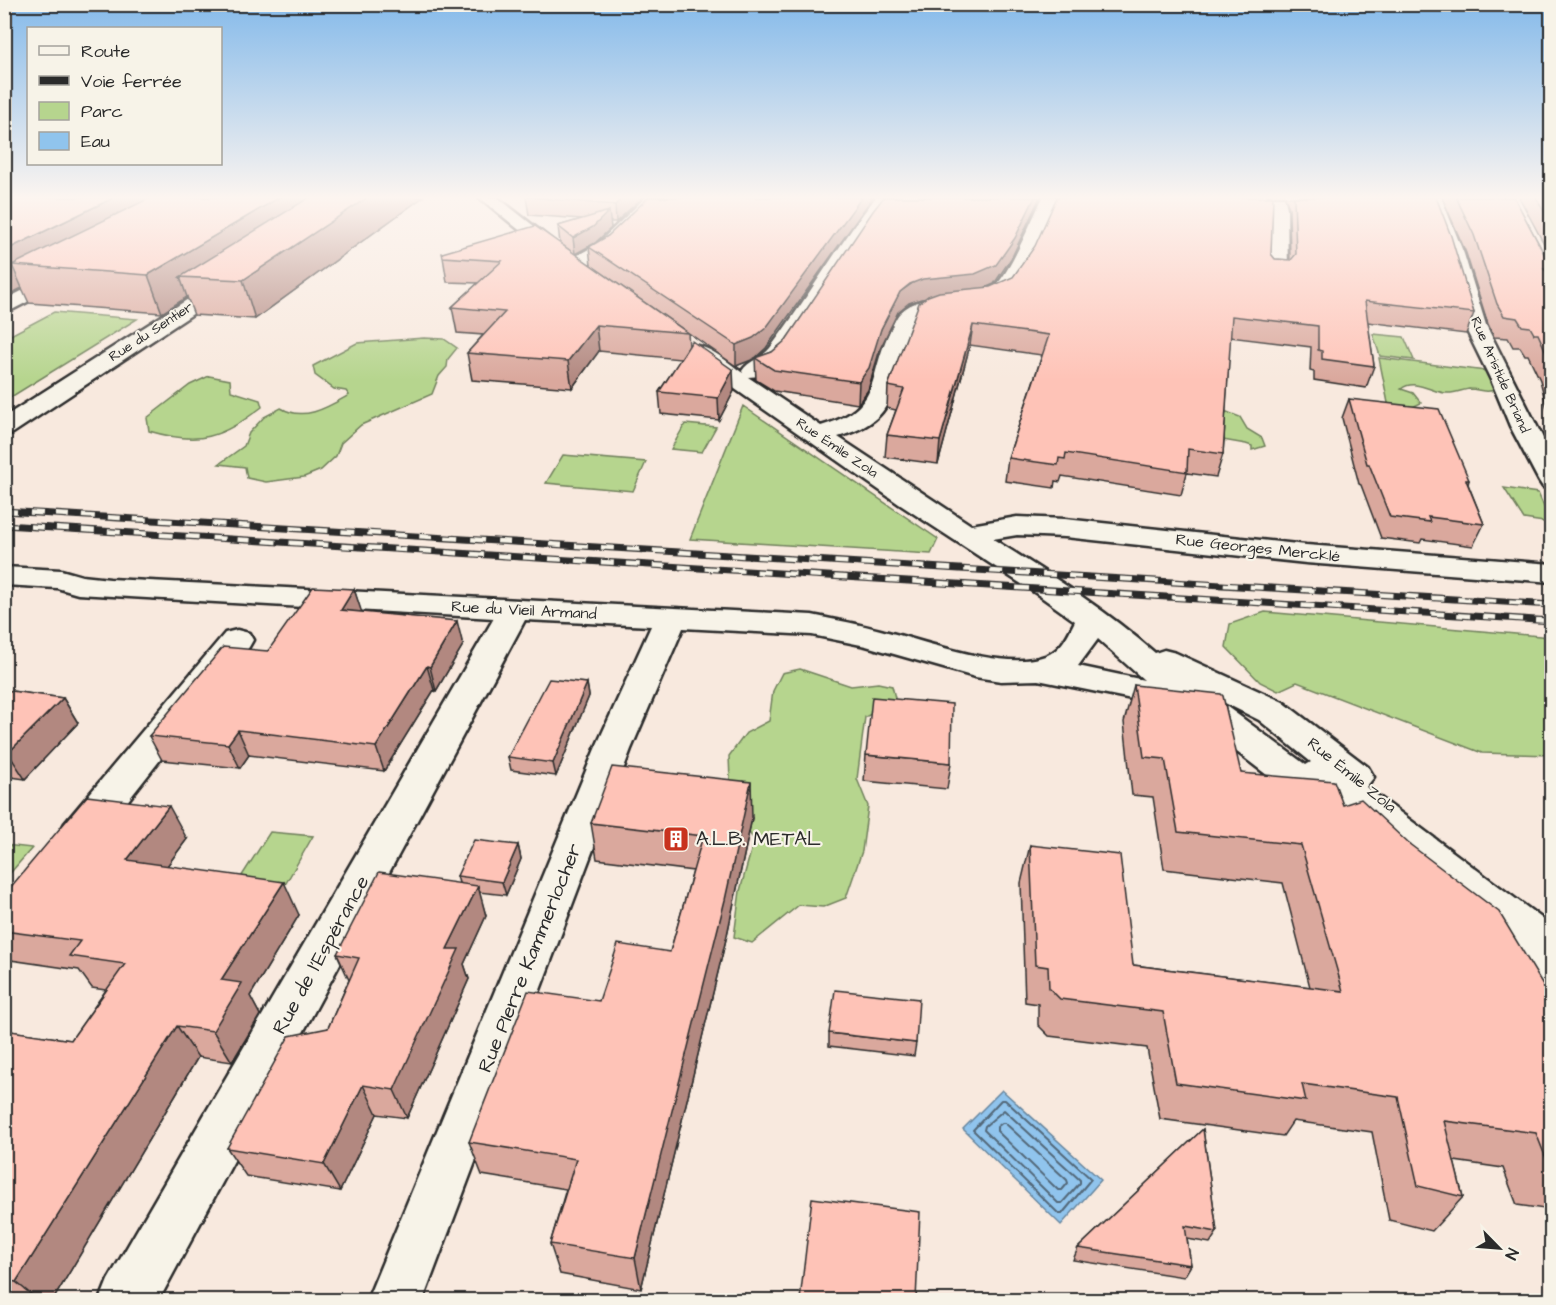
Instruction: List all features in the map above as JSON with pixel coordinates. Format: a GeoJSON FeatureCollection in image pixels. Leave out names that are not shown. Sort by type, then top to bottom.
{"type":"FeatureCollection","features":[{"type":"Feature","properties":{"kind":"street"},"geometry":{"type":"LineString","coordinates":[[567,258],[575,264],[586,258]]}},
{"type":"Feature","properties":{"kind":"street"},"geometry":{"type":"LineString","coordinates":[[734,378],[764,366],[776,355],[841,258]]}},
{"type":"Feature","properties":{"kind":"street"},"geometry":{"type":"LineString","coordinates":[[818,435],[854,423],[865,416],[876,404],[886,382],[892,353],[907,317],[911,313],[933,304],[989,297],[1005,289],[1021,258]]}},
{"type":"Feature","properties":{"kind":"street"},"geometry":{"type":"LineString","coordinates":[[1278,258],[1278,273]]}},
{"type":"Feature","properties":{"kind":"street","name":"Rue Aristide Briand"},"geometry":{"type":"LineString","coordinates":[[1456,258],[1475,324],[1503,380],[1522,426],[1551,481]]}},
{"type":"Feature","properties":{"kind":"street"},"geometry":{"type":"LineString","coordinates":[[4,309],[78,269]]}},
{"type":"Feature","properties":{"kind":"street","name":"Rue du Sentier"},"geometry":{"type":"LineString","coordinates":[[4,429],[240,274]]}},
{"type":"Feature","properties":{"kind":"street","name":"Rue Émile Zola"},"geometry":{"type":"LineString","coordinates":[[674,336],[966,535],[1052,589],[1107,630],[1161,676],[1369,834],[1518,958],[1551,958]]}},
{"type":"Feature","properties":{"kind":"street","name":"Rue Georges Mercklé"},"geometry":{"type":"LineString","coordinates":[[966,535],[1017,526],[1065,528],[1316,555],[1551,573]]}},
{"type":"Feature","properties":{"kind":"street","name":"Rue du Vieil Armand"},"geometry":{"type":"LineString","coordinates":[[4,576],[61,579],[78,585],[110,588],[812,625],[884,641],[961,663],[990,668],[1040,670],[1155,691],[1199,704]]}},
{"type":"Feature","properties":{"kind":"street","name":"Rue de l'Espérance"},"geometry":{"type":"LineString","coordinates":[[128,1300],[515,609]]}},
{"type":"Feature","properties":{"kind":"street","name":"Rue PIerre Kammerlocher"},"geometry":{"type":"LineString","coordinates":[[394,1300],[613,749],[671,618]]}},
{"type":"Feature","properties":{"kind":"street","name":"Rue Émile Zola"},"geometry":{"type":"LineString","coordinates":[[1107,630],[1271,711],[1499,891],[1551,958]]}},
{"type":"Feature","properties":{"kind":"street","name":"Rue du Vieil Armand"},"geometry":{"type":"LineString","coordinates":[[1040,670],[1061,662],[1107,630]]}},
{"type":"Feature","properties":{"kind":"street"},"geometry":{"type":"LineString","coordinates":[[61,856],[237,640]]}},
{"type":"Feature","properties":{"kind":"green space"},"geometry":{"type":"Polygon","coordinates":[[[54,312],[137,319],[11,397],[5,397],[5,338],[54,312]]]}},
{"type":"Feature","properties":{"kind":"green space"},"geometry":{"type":"Polygon","coordinates":[[[1373,334],[1404,337],[1414,360],[1380,356],[1373,334]]]}},
{"type":"Feature","properties":{"kind":"green space"},"geometry":{"type":"Polygon","coordinates":[[[424,338],[444,339],[457,348],[448,359],[447,367],[439,376],[432,394],[361,425],[341,443],[336,456],[321,470],[304,477],[266,482],[247,478],[245,467],[219,464],[244,446],[249,433],[264,417],[281,408],[298,414],[316,411],[349,395],[346,391],[334,389],[315,375],[313,366],[357,343],[424,338]]]}},
{"type":"Feature","properties":{"kind":"green space"},"geometry":{"type":"Polygon","coordinates":[[[1379,358],[1486,371],[1497,389],[1486,391],[1469,389],[1449,393],[1417,385],[1406,386],[1401,389],[1413,393],[1421,403],[1408,409],[1389,408],[1379,358]]]}},
{"type":"Feature","properties":{"kind":"green space"},"geometry":{"type":"Polygon","coordinates":[[[209,376],[230,380],[231,391],[260,400],[262,407],[234,426],[209,436],[182,438],[149,431],[147,418],[190,385],[209,376]]]}},
{"type":"Feature","properties":{"kind":"green space"},"geometry":{"type":"Polygon","coordinates":[[[743,406],[938,539],[931,554],[690,539],[743,406]]]}},
{"type":"Feature","properties":{"kind":"green space"},"geometry":{"type":"Polygon","coordinates":[[[1211,410],[1227,412],[1240,417],[1247,429],[1262,438],[1265,446],[1252,450],[1252,446],[1246,444],[1194,435],[1211,410]]]}},
{"type":"Feature","properties":{"kind":"green space"},"geometry":{"type":"Polygon","coordinates":[[[685,424],[716,427],[702,452],[671,449],[685,424]]]}},
{"type":"Feature","properties":{"kind":"green space"},"geometry":{"type":"Polygon","coordinates":[[[563,455],[646,462],[633,491],[546,483],[563,455]]]}},
{"type":"Feature","properties":{"kind":"green space"},"geometry":{"type":"Polygon","coordinates":[[[1504,488],[1538,493],[1551,523],[1524,519],[1504,488]]]}},
{"type":"Feature","properties":{"kind":"green space"},"geometry":{"type":"Polygon","coordinates":[[[1265,612],[1551,637],[1551,755],[1482,753],[1297,682],[1278,691],[1260,682],[1226,647],[1230,624],[1265,612]]]}},
{"type":"Feature","properties":{"kind":"green space"},"geometry":{"type":"Polygon","coordinates":[[[800,669],[851,686],[878,683],[892,686],[895,698],[881,709],[865,717],[857,779],[868,806],[862,851],[846,898],[823,907],[799,905],[752,943],[734,937],[740,891],[754,840],[731,804],[729,756],[746,733],[769,721],[773,691],[782,673],[800,669]]]}},
{"type":"Feature","properties":{"kind":"green space"},"geometry":{"type":"Polygon","coordinates":[[[270,832],[313,836],[282,890],[236,885],[270,832]]]}},
{"type":"Feature","properties":{"kind":"green space"},"geometry":{"type":"Polygon","coordinates":[[[4,845],[32,848],[5,879],[4,845]]]}},
{"type":"Feature","properties":{"kind":"water"},"geometry":{"type":"Polygon","coordinates":[[[1002,1090],[1101,1180],[1061,1225],[963,1129],[1002,1090]]]}},
{"type":"Feature","properties":{"kind":"building"},"geometry":{"type":"Polygon","coordinates":[[[27,258],[177,258],[148,275],[12,265],[27,258]]]}},
{"type":"Feature","properties":{"kind":"building"},"geometry":{"type":"Polygon","coordinates":[[[211,258],[276,258],[243,280],[180,277],[211,258]]]}},
{"type":"Feature","properties":{"kind":"building"},"geometry":{"type":"Polygon","coordinates":[[[456,258],[581,258],[688,333],[596,325],[568,361],[467,353],[505,312],[452,307],[502,261],[456,258]]]}},
{"type":"Feature","properties":{"kind":"building"},"geometry":{"type":"Polygon","coordinates":[[[605,258],[817,258],[766,328],[753,338],[736,345],[605,258]]]}},
{"type":"Feature","properties":{"kind":"building"},"geometry":{"type":"Polygon","coordinates":[[[841,258],[1001,258],[996,265],[975,274],[923,279],[910,284],[900,292],[881,329],[869,368],[859,382],[774,370],[755,358],[772,352],[786,340],[841,258]]]}},
{"type":"Feature","properties":{"kind":"building"},"geometry":{"type":"Polygon","coordinates":[[[1027,258],[1274,258],[1291,260],[1293,258],[1458,258],[1474,313],[1365,301],[1374,366],[1322,359],[1322,351],[1318,350],[1318,326],[1232,316],[1223,454],[1188,449],[1187,472],[1066,453],[1065,459],[1059,458],[1058,465],[1008,458],[1049,335],[973,325],[940,441],[887,435],[904,389],[888,386],[919,303],[939,292],[990,287],[1013,277],[1027,258]]]}},
{"type":"Feature","properties":{"kind":"building"},"geometry":{"type":"Polygon","coordinates":[[[1482,258],[1546,258],[1551,267],[1551,269],[1544,269],[1551,278],[1551,363],[1538,334],[1534,334],[1530,327],[1522,326],[1517,318],[1504,316],[1497,304],[1482,258]]]}},
{"type":"Feature","properties":{"kind":"building"},"geometry":{"type":"Polygon","coordinates":[[[692,341],[733,370],[718,398],[659,392],[692,341]]]}},
{"type":"Feature","properties":{"kind":"building"},"geometry":{"type":"Polygon","coordinates":[[[1349,399],[1439,409],[1469,480],[1466,480],[1484,524],[1428,517],[1430,522],[1390,517],[1369,464],[1367,464],[1349,399]]]}},
{"type":"Feature","properties":{"kind":"building"},"geometry":{"type":"Polygon","coordinates":[[[313,587],[354,589],[341,610],[457,621],[430,667],[427,666],[376,747],[238,730],[228,744],[149,736],[223,647],[268,651],[313,587]]]}},
{"type":"Feature","properties":{"kind":"building"},"geometry":{"type":"Polygon","coordinates":[[[549,679],[587,683],[553,763],[508,757],[549,679]]]}},
{"type":"Feature","properties":{"kind":"building"},"geometry":{"type":"Polygon","coordinates":[[[1134,685],[1221,694],[1241,773],[1334,781],[1343,805],[1361,799],[1408,843],[1499,912],[1551,998],[1551,1171],[1536,1133],[1444,1121],[1463,1197],[1418,1186],[1398,1097],[1302,1084],[1306,1101],[1176,1083],[1163,1012],[1060,999],[1049,988],[1048,967],[1035,965],[1030,845],[1120,855],[1133,965],[1343,991],[1301,845],[1178,832],[1165,759],[1144,757],[1134,685]]]}},
{"type":"Feature","properties":{"kind":"building"},"geometry":{"type":"Polygon","coordinates":[[[4,690],[63,698],[8,753],[4,753],[4,690]]]}},
{"type":"Feature","properties":{"kind":"building"},"geometry":{"type":"Polygon","coordinates":[[[872,697],[952,704],[951,763],[866,755],[872,697]]]}},
{"type":"Feature","properties":{"kind":"building"},"geometry":{"type":"Polygon","coordinates":[[[612,767],[751,782],[725,900],[635,1258],[550,1244],[576,1159],[469,1142],[528,991],[599,1001],[618,944],[670,952],[703,836],[591,823],[612,767]]]}},
{"type":"Feature","properties":{"kind":"building"},"geometry":{"type":"Polygon","coordinates":[[[87,796],[169,806],[127,860],[284,882],[221,980],[242,983],[213,1031],[177,1026],[16,1282],[4,1280],[4,1030],[71,1040],[125,964],[69,956],[80,941],[4,931],[4,895],[87,796]]]}},
{"type":"Feature","properties":{"kind":"building"},"geometry":{"type":"Polygon","coordinates":[[[474,840],[518,845],[502,882],[457,876],[474,840]]]}},
{"type":"Feature","properties":{"kind":"building"},"geometry":{"type":"Polygon","coordinates":[[[379,872],[478,886],[447,949],[459,949],[394,1090],[363,1085],[324,1164],[227,1148],[289,1036],[328,1028],[359,958],[337,954],[379,872]]]}},
{"type":"Feature","properties":{"kind":"building"},"geometry":{"type":"Polygon","coordinates":[[[835,990],[919,999],[916,1043],[829,1033],[835,990]]]}},
{"type":"Feature","properties":{"kind":"building"},"geometry":{"type":"Polygon","coordinates":[[[1203,1129],[1217,1232],[1185,1226],[1191,1265],[1078,1248],[1203,1129]]]}},
{"type":"Feature","properties":{"kind":"building"},"geometry":{"type":"Polygon","coordinates":[[[812,1198],[920,1212],[916,1300],[800,1300],[812,1198]]]}},
{"type":"Feature","properties":{"kind":"building"},"geometry":{"type":"Polygon","coordinates":[[[417,1297],[433,1300],[416,1300],[417,1297]]]}},
{"type":"Feature","properties":{"kind":"railway"},"geometry":{"type":"LineString","coordinates":[[4,511],[1552,605]]}},
{"type":"Feature","properties":{"kind":"railway"},"geometry":{"type":"LineString","coordinates":[[4,525],[1552,621]]}},
{"type":"Feature","properties":{"kind":"place","name":"A.L.B. METAL"},"geometry":{"type":"Point","coordinates":[676,839]}}]}
